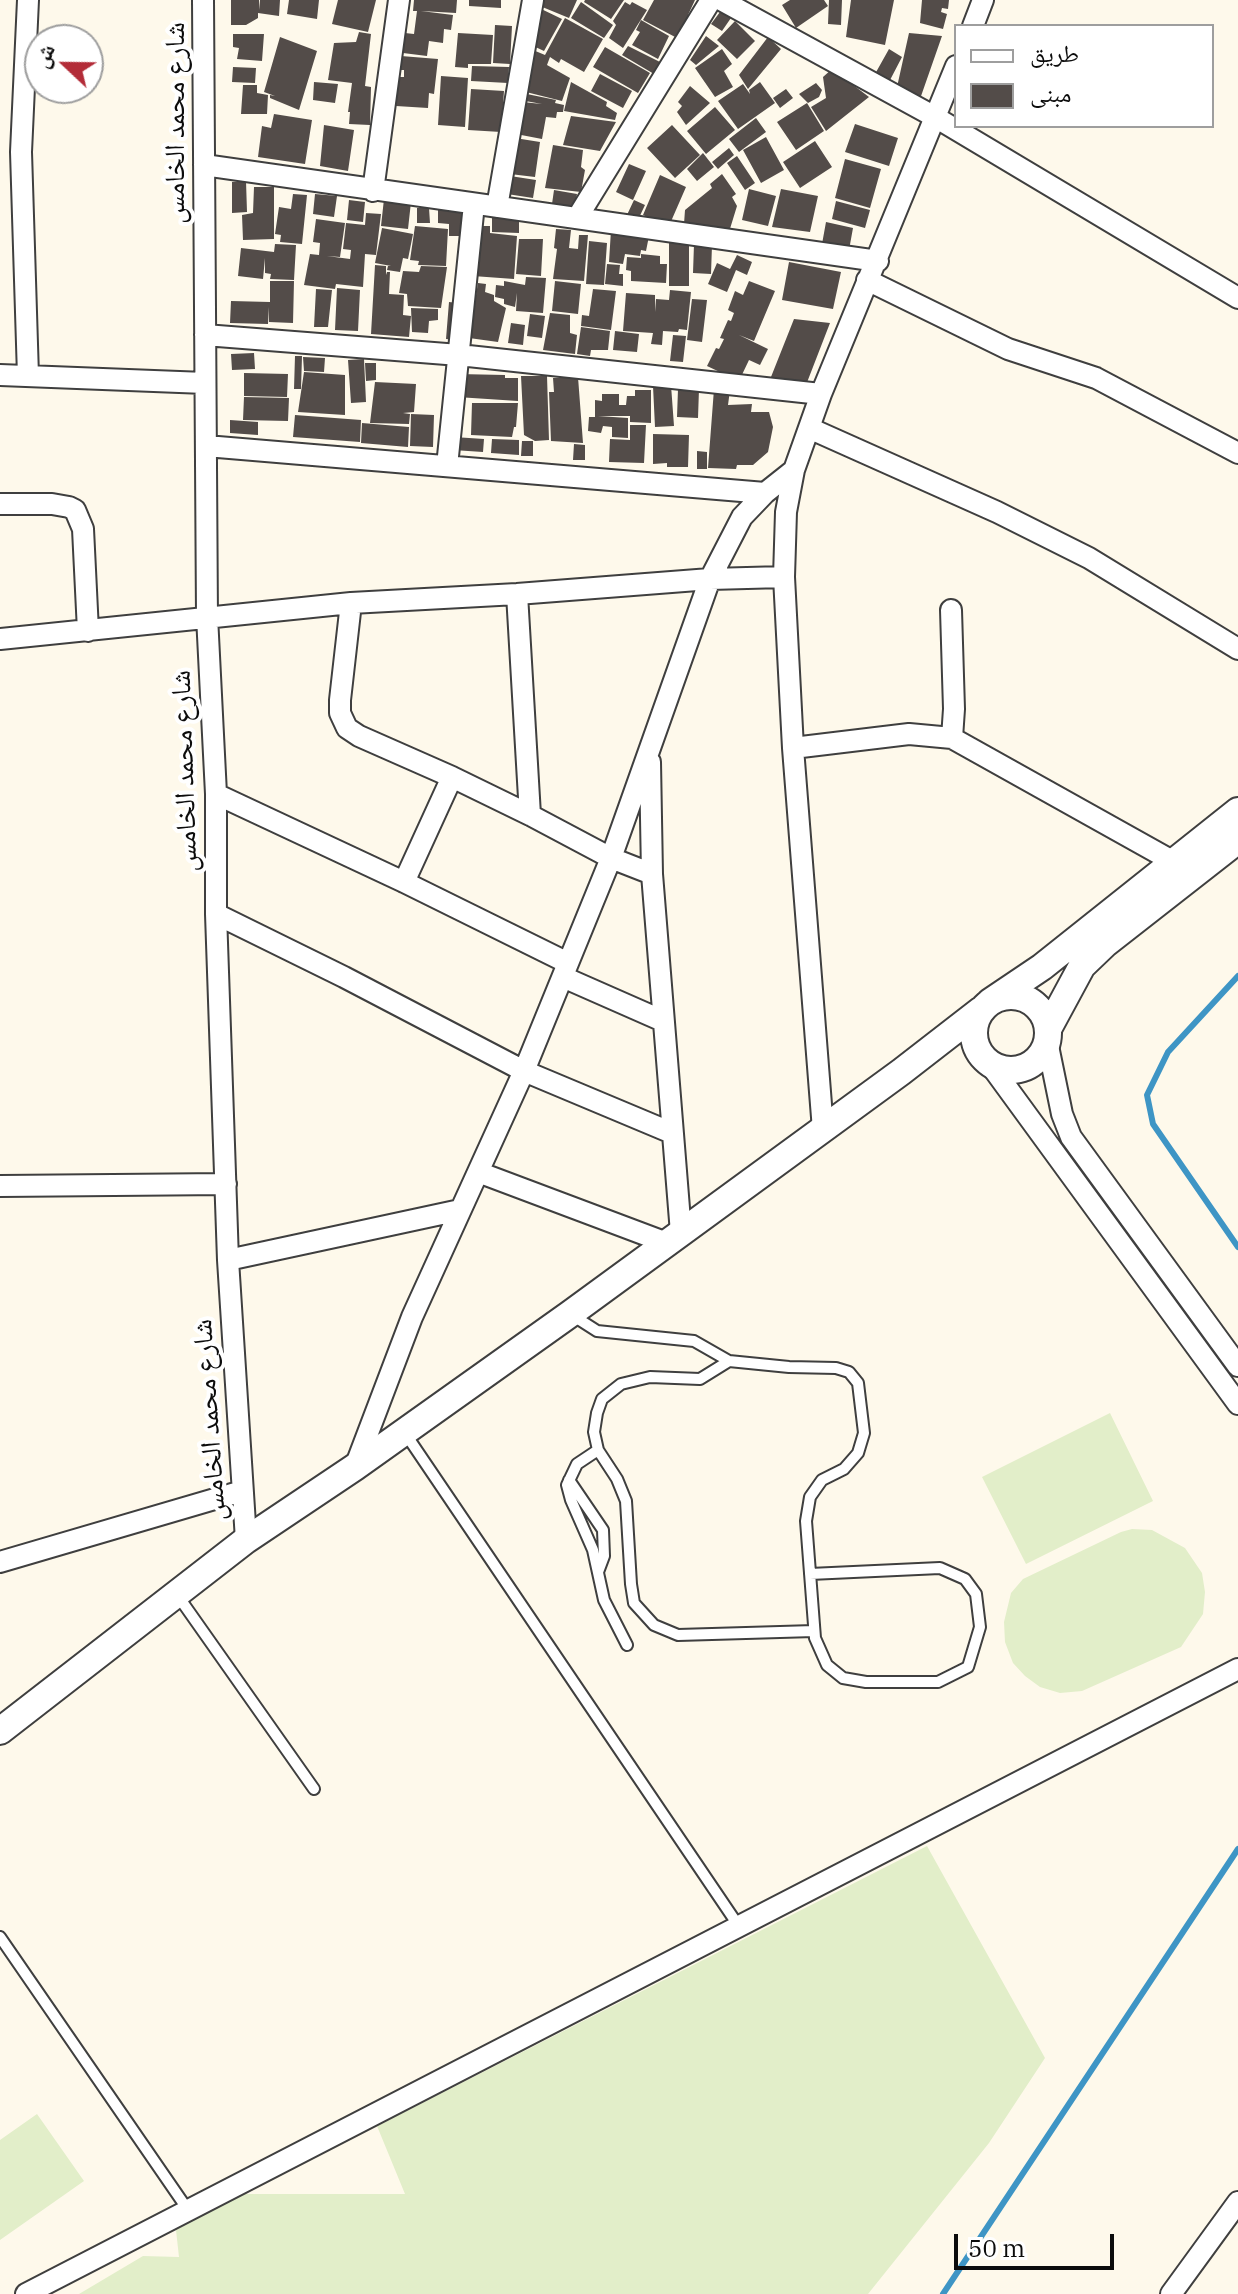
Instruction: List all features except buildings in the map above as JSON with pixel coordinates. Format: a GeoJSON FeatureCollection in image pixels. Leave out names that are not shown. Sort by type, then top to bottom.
{"type":"FeatureCollection","features":[{"type":"Feature","properties":{"kind":"street"},"geometry":{"type":"LineString","coordinates":[[28,0],[21,152],[28,376]]}},
{"type":"Feature","properties":{"kind":"street","name":"شارع محمد الخامس"},"geometry":{"type":"LineString","coordinates":[[203,0],[207,616],[216,794],[216,914],[228,1260],[246,1540]]}},
{"type":"Feature","properties":{"kind":"street"},"geometry":{"type":"LineString","coordinates":[[373,191],[399,0]]}},
{"type":"Feature","properties":{"kind":"street"},"geometry":{"type":"LineString","coordinates":[[497,207],[533,0]]}},
{"type":"Feature","properties":{"kind":"street"},"geometry":{"type":"LineString","coordinates":[[577,218],[711,0]]}},
{"type":"Feature","properties":{"kind":"street"},"geometry":{"type":"LineString","coordinates":[[721,0],[935,117],[1238,298]]}},
{"type":"Feature","properties":{"kind":"street"},"geometry":{"type":"LineString","coordinates":[[974,24],[983,0]]}},
{"type":"Feature","properties":{"kind":"street"},"geometry":{"type":"LineString","coordinates":[[823,1130],[793,748],[784,577],[786,512],[794,470],[821,394],[954,71]]}},
{"type":"Feature","properties":{"kind":"street"},"geometry":{"type":"LineString","coordinates":[[0,151],[21,152]]}},
{"type":"Feature","properties":{"kind":"street"},"geometry":{"type":"LineString","coordinates":[[204,165],[878,261]]}},
{"type":"Feature","properties":{"kind":"street"},"geometry":{"type":"LineString","coordinates":[[447,466],[474,204]]}},
{"type":"Feature","properties":{"kind":"street"},"geometry":{"type":"LineString","coordinates":[[867,280],[1008,349],[1096,378],[1238,453]]}},
{"type":"Feature","properties":{"kind":"street"},"geometry":{"type":"LineString","coordinates":[[205,335],[459,355],[821,394]]}},
{"type":"Feature","properties":{"kind":"street"},"geometry":{"type":"LineString","coordinates":[[0,375],[205,383]]}},
{"type":"Feature","properties":{"kind":"street"},"geometry":{"type":"LineString","coordinates":[[809,428],[997,512],[1089,558],[1238,649]]}},
{"type":"Feature","properties":{"kind":"street"},"geometry":{"type":"LineString","coordinates":[[206,446],[765,493]]}},
{"type":"Feature","properties":{"kind":"street"},"geometry":{"type":"LineString","coordinates":[[355,1467],[412,1317],[524,1071],[611,858],[710,579],[742,517],[794,470]]}},
{"type":"Feature","properties":{"kind":"street"},"geometry":{"type":"LineString","coordinates":[[0,504],[52,504],[75,510],[83,529],[88,631]]}},
{"type":"Feature","properties":{"kind":"street"},"geometry":{"type":"LineString","coordinates":[[0,639],[351,603],[710,579],[784,577]]}},
{"type":"Feature","properties":{"kind":"street"},"geometry":{"type":"LineString","coordinates":[[517,594],[530,815]]}},
{"type":"Feature","properties":{"kind":"street"},"geometry":{"type":"LineString","coordinates":[[351,603],[340,700],[343,722],[359,736],[452,777],[611,858],[652,874]]}},
{"type":"Feature","properties":{"kind":"street"},"geometry":{"type":"LineString","coordinates":[[951,610],[952,738]]}},
{"type":"Feature","properties":{"kind":"street"},"geometry":{"type":"LineString","coordinates":[[793,748],[909,734],[952,738],[1174,862]]}},
{"type":"Feature","properties":{"kind":"street"},"geometry":{"type":"LineString","coordinates":[[650,751],[652,874],[672,1133],[674,1238]]}},
{"type":"Feature","properties":{"kind":"street"},"geometry":{"type":"LineString","coordinates":[[404,882],[452,777]]}},
{"type":"Feature","properties":{"kind":"street"},"geometry":{"type":"LineString","coordinates":[[216,794],[404,882],[663,1021]]}},
{"type":"Feature","properties":{"kind":"street"},"geometry":{"type":"LineString","coordinates":[[0,1731],[246,1540],[355,1467],[823,1130],[1042,967],[1238,811]]}},
{"type":"Feature","properties":{"kind":"street"},"geometry":{"type":"LineString","coordinates":[[901,1072],[948,1055],[960,1054],[1012,1070],[1034,1062],[1082,966],[1105,944],[1238,840]]}},
{"type":"Feature","properties":{"kind":"street"},"geometry":{"type":"LineString","coordinates":[[216,914],[524,1071],[672,1133]]}},
{"type":"Feature","properties":{"kind":"street"},"geometry":{"type":"LineString","coordinates":[[1238,1366],[1071,1137],[1062,1114],[1044,1017],[1037,1006],[1014,996],[1002,997],[986,1006],[973,1030],[974,1041],[987,1062],[1238,1404]]}},
{"type":"Feature","properties":{"kind":"street"},"geometry":{"type":"LineString","coordinates":[[478,1172],[674,1238]]}},
{"type":"Feature","properties":{"kind":"street"},"geometry":{"type":"LineString","coordinates":[[0,1186],[226,1184]]}},
{"type":"Feature","properties":{"kind":"street"},"geometry":{"type":"LineString","coordinates":[[228,1260],[460,1210]]}},
{"type":"Feature","properties":{"kind":"street"},"geometry":{"type":"LineString","coordinates":[[0,1562],[242,1491]]}},
{"type":"Feature","properties":{"kind":"street"},"geometry":{"type":"LineString","coordinates":[[26,2294],[1238,1669]]}},
{"type":"Feature","properties":{"kind":"street"},"geometry":{"type":"LineString","coordinates":[[1171,2294],[1238,2202]]}},
{"type":"Feature","properties":{"kind":"lane"},"geometry":{"type":"LineString","coordinates":[[570,1314],[597,1331],[694,1341],[729,1361],[836,1368],[849,1372],[858,1383],[864,1433],[858,1453],[844,1469],[822,1480],[810,1497],[806,1521],[814,1631],[827,1665],[843,1678],[866,1682],[938,1682],[968,1667],[980,1627],[976,1594],[965,1579],[940,1568],[810,1574]]}},
{"type":"Feature","properties":{"kind":"lane"},"geometry":{"type":"LineString","coordinates":[[729,1361],[700,1379],[650,1377],[621,1384],[602,1399],[594,1432],[598,1450],[617,1479],[626,1501],[634,1603],[654,1625],[678,1635],[814,1631]]}},
{"type":"Feature","properties":{"kind":"lane"},"geometry":{"type":"LineString","coordinates":[[404,1431],[738,1925]]}},
{"type":"Feature","properties":{"kind":"lane"},"geometry":{"type":"LineString","coordinates":[[598,1450],[577,1464],[567,1485],[593,1550],[604,1600],[627,1645]]}},
{"type":"Feature","properties":{"kind":"lane"},"geometry":{"type":"LineString","coordinates":[[569,1480],[603,1530],[604,1556],[598,1574]]}},
{"type":"Feature","properties":{"kind":"lane"},"geometry":{"type":"LineString","coordinates":[[177,1594],[314,1789]]}},
{"type":"Feature","properties":{"kind":"lane"},"geometry":{"type":"LineString","coordinates":[[0,1937],[188,2210]]}},
{"type":"Feature","properties":{"kind":"green space"},"geometry":{"type":"Polygon","coordinates":[[[1110,1413],[1153,1501],[1026,1564],[982,1477],[1110,1413]]]}},
{"type":"Feature","properties":{"kind":"green space"},"geometry":{"type":"Polygon","coordinates":[[[1132,1529],[1152,1530],[1185,1548],[1202,1573],[1205,1592],[1203,1614],[1181,1647],[1082,1691],[1060,1693],[1040,1687],[1013,1663],[1005,1642],[1004,1622],[1011,1593],[1023,1579],[1132,1529]]]}},
{"type":"Feature","properties":{"kind":"green space"},"geometry":{"type":"Polygon","coordinates":[[[927,1846],[1045,2058],[989,2143],[868,2294],[79,2294],[143,2256],[179,2257],[176,2230],[241,2194],[405,2194],[377,2126],[927,1846]]]}},
{"type":"Feature","properties":{"kind":"green space"},"geometry":{"type":"Polygon","coordinates":[[[37,2114],[84,2181],[0,2240],[0,2140],[37,2114]]]}},
{"type":"Feature","properties":{"kind":"waterway"},"geometry":{"type":"LineString","coordinates":[[1238,976],[1168,1052],[1147,1095],[1153,1124],[1238,1247]]}},
{"type":"Feature","properties":{"kind":"waterway"},"geometry":{"type":"LineString","coordinates":[[943,2294],[1238,1849]]}}]}
